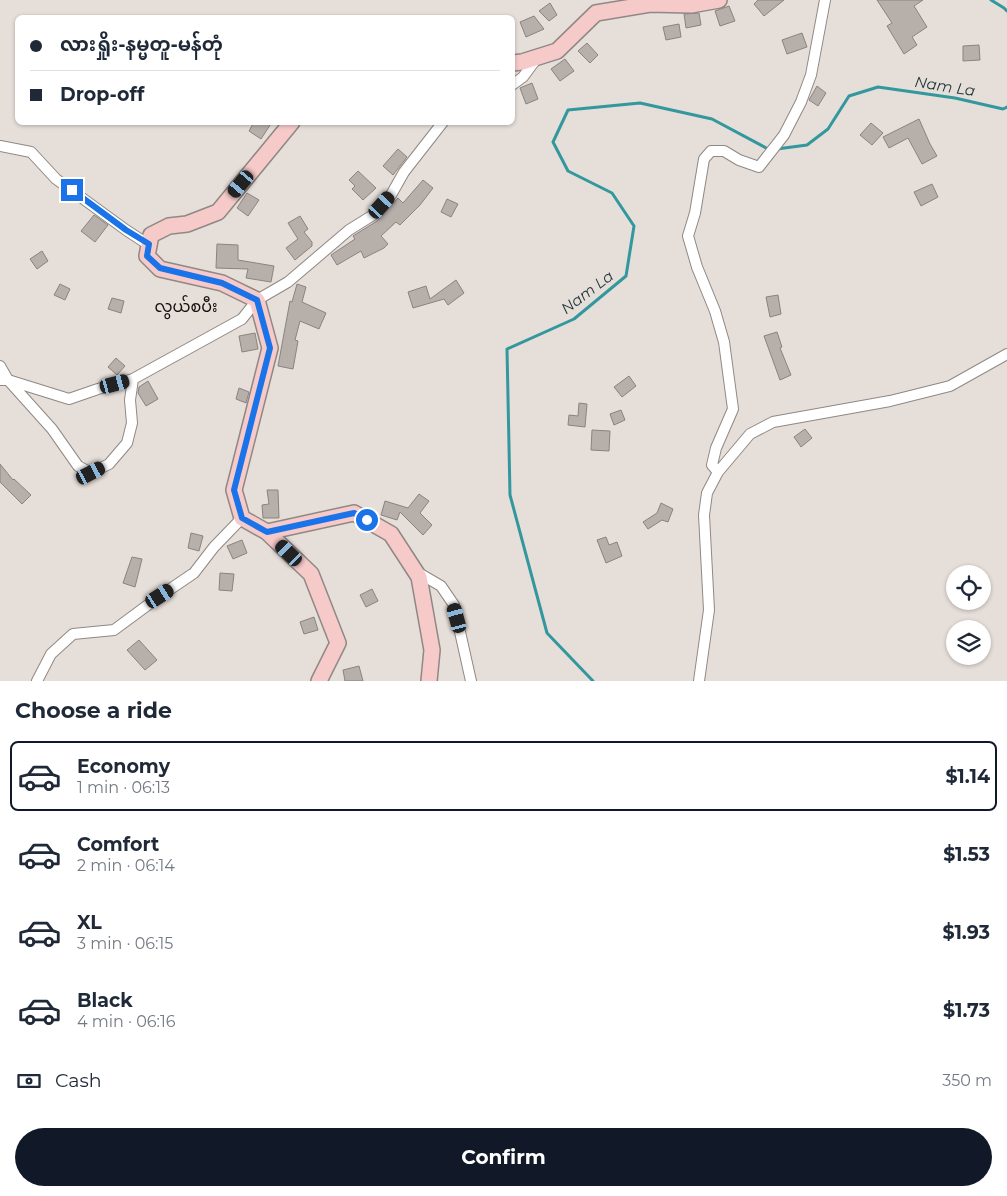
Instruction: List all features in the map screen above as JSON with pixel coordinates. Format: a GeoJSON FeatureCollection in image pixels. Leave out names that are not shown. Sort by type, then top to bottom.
{"type":"FeatureCollection","features":[{"type":"Feature","properties":{"kind":"main road"},"geometry":{"type":"LineString","coordinates":[[515,62],[522,62],[557,51],[596,13],[650,4],[691,5],[719,0]]}},
{"type":"Feature","properties":{"kind":"main road"},"geometry":{"type":"LineString","coordinates":[[290,125],[218,212],[187,224],[169,226],[151,235],[147,256],[160,268],[222,283],[257,300],[270,348],[234,490],[242,518],[267,532],[311,574],[338,643],[319,681]]}},
{"type":"Feature","properties":{"kind":"main road"},"geometry":{"type":"LineString","coordinates":[[267,532],[354,513],[391,534],[419,577],[432,650],[429,681]]}},
{"type":"Feature","properties":{"kind":"street"},"geometry":{"type":"LineString","coordinates":[[718,472],[712,466],[716,448],[733,410],[730,380],[724,342],[715,311],[697,267],[688,236],[695,213],[704,159],[711,151],[724,151],[739,160],[759,167],[784,135],[801,102],[811,74],[825,0]]}},
{"type":"Feature","properties":{"kind":"street"},"geometry":{"type":"LineString","coordinates":[[515,82],[523,77],[537,58]]}},
{"type":"Feature","properties":{"kind":"street"},"geometry":{"type":"LineString","coordinates":[[4,380],[69,399],[133,379],[242,320],[257,300],[288,282],[349,230],[373,215],[391,195],[404,172],[441,125]]}},
{"type":"Feature","properties":{"kind":"street"},"geometry":{"type":"LineString","coordinates":[[0,146],[31,152],[56,179],[126,230],[149,244]]}},
{"type":"Feature","properties":{"kind":"street"},"geometry":{"type":"LineString","coordinates":[[699,681],[709,610],[704,515],[707,493],[718,472],[750,434],[773,422],[890,401],[950,386],[1007,354]]}},
{"type":"Feature","properties":{"kind":"street"},"geometry":{"type":"LineString","coordinates":[[0,366],[4,380],[52,429],[78,466],[91,473],[109,464],[127,443],[132,423],[130,400],[133,379]]}},
{"type":"Feature","properties":{"kind":"street"},"geometry":{"type":"LineString","coordinates":[[37,681],[51,654],[73,634],[114,630],[194,573],[214,547],[242,518]]}},
{"type":"Feature","properties":{"kind":"street"},"geometry":{"type":"LineString","coordinates":[[416,572],[441,586],[454,605],[471,681]]}},
{"type":"Feature","properties":{"kind":"building"},"geometry":{"type":"Polygon","coordinates":[[[758,0],[784,0],[764,16],[754,4],[758,0]]]}},
{"type":"Feature","properties":{"kind":"building"},"geometry":{"type":"Polygon","coordinates":[[[877,0],[923,0],[914,6],[927,27],[912,37],[917,45],[904,54],[887,26],[892,23],[877,0]]]}},
{"type":"Feature","properties":{"kind":"building"},"geometry":{"type":"Polygon","coordinates":[[[550,3],[557,15],[549,21],[539,11],[550,3]]]}},
{"type":"Feature","properties":{"kind":"building"},"geometry":{"type":"Polygon","coordinates":[[[729,6],[735,21],[720,26],[715,11],[729,6]]]}},
{"type":"Feature","properties":{"kind":"building"},"geometry":{"type":"Polygon","coordinates":[[[699,13],[701,25],[686,28],[684,14],[699,13]]]}},
{"type":"Feature","properties":{"kind":"building"},"geometry":{"type":"Polygon","coordinates":[[[534,16],[544,29],[526,37],[520,22],[534,16]]]}},
{"type":"Feature","properties":{"kind":"building"},"geometry":{"type":"Polygon","coordinates":[[[679,24],[681,37],[666,40],[663,27],[679,24]]]}},
{"type":"Feature","properties":{"kind":"building"},"geometry":{"type":"Polygon","coordinates":[[[802,33],[807,47],[787,54],[782,40],[802,33]]]}},
{"type":"Feature","properties":{"kind":"building"},"geometry":{"type":"Polygon","coordinates":[[[587,43],[598,55],[590,63],[578,51],[587,43]]]}},
{"type":"Feature","properties":{"kind":"building"},"geometry":{"type":"Polygon","coordinates":[[[979,45],[980,60],[963,61],[963,46],[979,45]]]}},
{"type":"Feature","properties":{"kind":"building"},"geometry":{"type":"Polygon","coordinates":[[[565,59],[574,71],[560,81],[551,69],[565,59]]]}},
{"type":"Feature","properties":{"kind":"building"},"geometry":{"type":"Polygon","coordinates":[[[532,83],[538,99],[526,104],[520,88],[532,83]]]}},
{"type":"Feature","properties":{"kind":"building"},"geometry":{"type":"Polygon","coordinates":[[[817,86],[826,93],[818,106],[809,100],[817,86]]]}},
{"type":"Feature","properties":{"kind":"building"},"geometry":{"type":"Polygon","coordinates":[[[919,119],[937,156],[922,164],[908,138],[889,148],[883,137],[919,119]]]}},
{"type":"Feature","properties":{"kind":"building"},"geometry":{"type":"Polygon","coordinates":[[[871,123],[883,133],[872,145],[860,135],[871,123]]]}},
{"type":"Feature","properties":{"kind":"building"},"geometry":{"type":"Polygon","coordinates":[[[252,125],[270,125],[261,139],[249,131],[252,125]]]}},
{"type":"Feature","properties":{"kind":"building"},"geometry":{"type":"Polygon","coordinates":[[[398,149],[407,157],[393,175],[383,166],[398,149]]]}},
{"type":"Feature","properties":{"kind":"building"},"geometry":{"type":"Polygon","coordinates":[[[358,171],[376,188],[363,200],[352,189],[355,186],[349,180],[358,171]]]}},
{"type":"Feature","properties":{"kind":"building"},"geometry":{"type":"Polygon","coordinates":[[[423,180],[433,188],[420,205],[400,225],[396,222],[381,236],[388,244],[384,248],[364,258],[361,251],[337,265],[331,255],[355,239],[353,236],[377,221],[398,198],[403,203],[423,180]]]}},
{"type":"Feature","properties":{"kind":"building"},"geometry":{"type":"Polygon","coordinates":[[[932,184],[938,197],[921,206],[914,192],[932,184]]]}},
{"type":"Feature","properties":{"kind":"building"},"geometry":{"type":"Polygon","coordinates":[[[247,193],[259,200],[248,216],[237,208],[247,193]]]}},
{"type":"Feature","properties":{"kind":"building"},"geometry":{"type":"Polygon","coordinates":[[[447,199],[458,204],[451,217],[441,212],[447,199]]]}},
{"type":"Feature","properties":{"kind":"building"},"geometry":{"type":"Polygon","coordinates":[[[94,215],[108,225],[95,242],[81,231],[94,215]]]}},
{"type":"Feature","properties":{"kind":"building"},"geometry":{"type":"Polygon","coordinates":[[[300,216],[308,229],[304,232],[312,242],[312,246],[295,260],[286,248],[298,239],[288,223],[300,216]]]}},
{"type":"Feature","properties":{"kind":"building"},"geometry":{"type":"Polygon","coordinates":[[[217,244],[238,245],[238,260],[274,266],[271,282],[246,278],[248,269],[216,268],[217,244]]]}},
{"type":"Feature","properties":{"kind":"building"},"geometry":{"type":"Polygon","coordinates":[[[42,251],[48,261],[37,269],[30,259],[42,251]]]}},
{"type":"Feature","properties":{"kind":"building"},"geometry":{"type":"Polygon","coordinates":[[[456,280],[464,293],[448,305],[444,299],[413,308],[408,292],[426,286],[430,299],[456,280]]]}},
{"type":"Feature","properties":{"kind":"building"},"geometry":{"type":"Polygon","coordinates":[[[60,284],[70,289],[65,300],[54,295],[60,284]]]}},
{"type":"Feature","properties":{"kind":"building"},"geometry":{"type":"Polygon","coordinates":[[[297,284],[306,287],[302,302],[326,313],[319,329],[300,321],[295,340],[298,341],[293,369],[278,366],[290,301],[292,302],[297,284]]]}},
{"type":"Feature","properties":{"kind":"building"},"geometry":{"type":"Polygon","coordinates":[[[778,295],[781,314],[770,317],[766,297],[778,295]]]}},
{"type":"Feature","properties":{"kind":"building"},"geometry":{"type":"Polygon","coordinates":[[[112,298],[124,301],[121,313],[108,309],[112,298]]]}},
{"type":"Feature","properties":{"kind":"building"},"geometry":{"type":"Polygon","coordinates":[[[777,332],[782,347],[780,348],[791,375],[780,380],[764,336],[777,332]]]}},
{"type":"Feature","properties":{"kind":"building"},"geometry":{"type":"Polygon","coordinates":[[[255,333],[258,349],[242,352],[239,336],[255,333]]]}},
{"type":"Feature","properties":{"kind":"building"},"geometry":{"type":"Polygon","coordinates":[[[116,358],[125,366],[117,375],[108,367],[116,358]]]}},
{"type":"Feature","properties":{"kind":"building"},"geometry":{"type":"Polygon","coordinates":[[[629,376],[636,386],[622,397],[614,387],[629,376]]]}},
{"type":"Feature","properties":{"kind":"building"},"geometry":{"type":"Polygon","coordinates":[[[148,381],[158,399],[146,406],[138,393],[139,387],[148,381]]]}},
{"type":"Feature","properties":{"kind":"building"},"geometry":{"type":"Polygon","coordinates":[[[239,388],[249,392],[246,403],[236,399],[239,388]]]}},
{"type":"Feature","properties":{"kind":"building"},"geometry":{"type":"Polygon","coordinates":[[[579,403],[587,404],[585,427],[568,425],[569,415],[578,416],[579,403]]]}},
{"type":"Feature","properties":{"kind":"building"},"geometry":{"type":"Polygon","coordinates":[[[621,410],[625,420],[614,425],[610,414],[621,410]]]}},
{"type":"Feature","properties":{"kind":"building"},"geometry":{"type":"Polygon","coordinates":[[[805,429],[812,438],[801,447],[794,437],[805,429]]]}},
{"type":"Feature","properties":{"kind":"building"},"geometry":{"type":"Polygon","coordinates":[[[592,430],[610,431],[609,451],[591,450],[592,430]]]}},
{"type":"Feature","properties":{"kind":"building"},"geometry":{"type":"Polygon","coordinates":[[[0,464],[13,480],[31,495],[22,504],[0,482],[0,464]]]}},
{"type":"Feature","properties":{"kind":"building"},"geometry":{"type":"Polygon","coordinates":[[[267,490],[278,490],[279,518],[263,518],[262,505],[269,504],[267,490]]]}},
{"type":"Feature","properties":{"kind":"building"},"geometry":{"type":"Polygon","coordinates":[[[419,494],[429,501],[420,513],[432,525],[423,535],[400,512],[397,520],[381,515],[385,501],[408,508],[419,494]]]}},
{"type":"Feature","properties":{"kind":"building"},"geometry":{"type":"Polygon","coordinates":[[[661,503],[673,509],[668,522],[662,520],[648,529],[643,522],[657,513],[661,503]]]}},
{"type":"Feature","properties":{"kind":"building"},"geometry":{"type":"Polygon","coordinates":[[[191,533],[203,536],[199,551],[188,548],[191,533]]]}},
{"type":"Feature","properties":{"kind":"building"},"geometry":{"type":"Polygon","coordinates":[[[606,537],[609,545],[617,542],[622,556],[606,563],[597,540],[606,537]]]}},
{"type":"Feature","properties":{"kind":"building"},"geometry":{"type":"Polygon","coordinates":[[[242,540],[247,553],[233,559],[227,546],[242,540]]]}},
{"type":"Feature","properties":{"kind":"building"},"geometry":{"type":"Polygon","coordinates":[[[132,557],[142,559],[135,587],[123,583],[132,557]]]}},
{"type":"Feature","properties":{"kind":"building"},"geometry":{"type":"Polygon","coordinates":[[[220,573],[234,574],[232,591],[219,590],[220,573]]]}},
{"type":"Feature","properties":{"kind":"building"},"geometry":{"type":"Polygon","coordinates":[[[372,589],[378,601],[366,607],[360,595],[372,589]]]}},
{"type":"Feature","properties":{"kind":"building"},"geometry":{"type":"Polygon","coordinates":[[[314,617],[318,630],[304,634],[300,622],[314,617]]]}},
{"type":"Feature","properties":{"kind":"building"},"geometry":{"type":"Polygon","coordinates":[[[139,640],[157,660],[145,670],[127,650],[139,640]]]}},
{"type":"Feature","properties":{"kind":"building"},"geometry":{"type":"Polygon","coordinates":[[[359,666],[363,681],[345,681],[343,670],[359,666]]]}},
{"type":"Feature","properties":{"kind":"waterway","name":"Nam La"},"geometry":{"type":"LineString","coordinates":[[991,0],[1007,11]]}},
{"type":"Feature","properties":{"kind":"waterway","name":"Nam La"},"geometry":{"type":"LineString","coordinates":[[777,149],[807,145],[828,129],[849,96],[878,87],[955,98],[1003,109],[1007,107]]}},
{"type":"Feature","properties":{"kind":"waterway","name":"Nam La"},"geometry":{"type":"LineString","coordinates":[[593,681],[547,633],[510,495],[507,349],[574,319],[626,276],[634,226],[612,193],[568,171],[553,142],[568,110],[640,103],[712,119],[770,150]]}},
{"type":"Feature","properties":{"kind":"district","name":"လွယ်စပီး"},"geometry":{"type":"Point","coordinates":[186,306]}},
{"type":"Feature","properties":{"kind":"route"},"geometry":{"type":"LineString","coordinates":[[72,190],[126,230],[149,244],[147,256],[160,268],[222,283],[257,300],[270,348],[234,490],[242,518],[267,532],[354,513],[367,520]]}}]}
